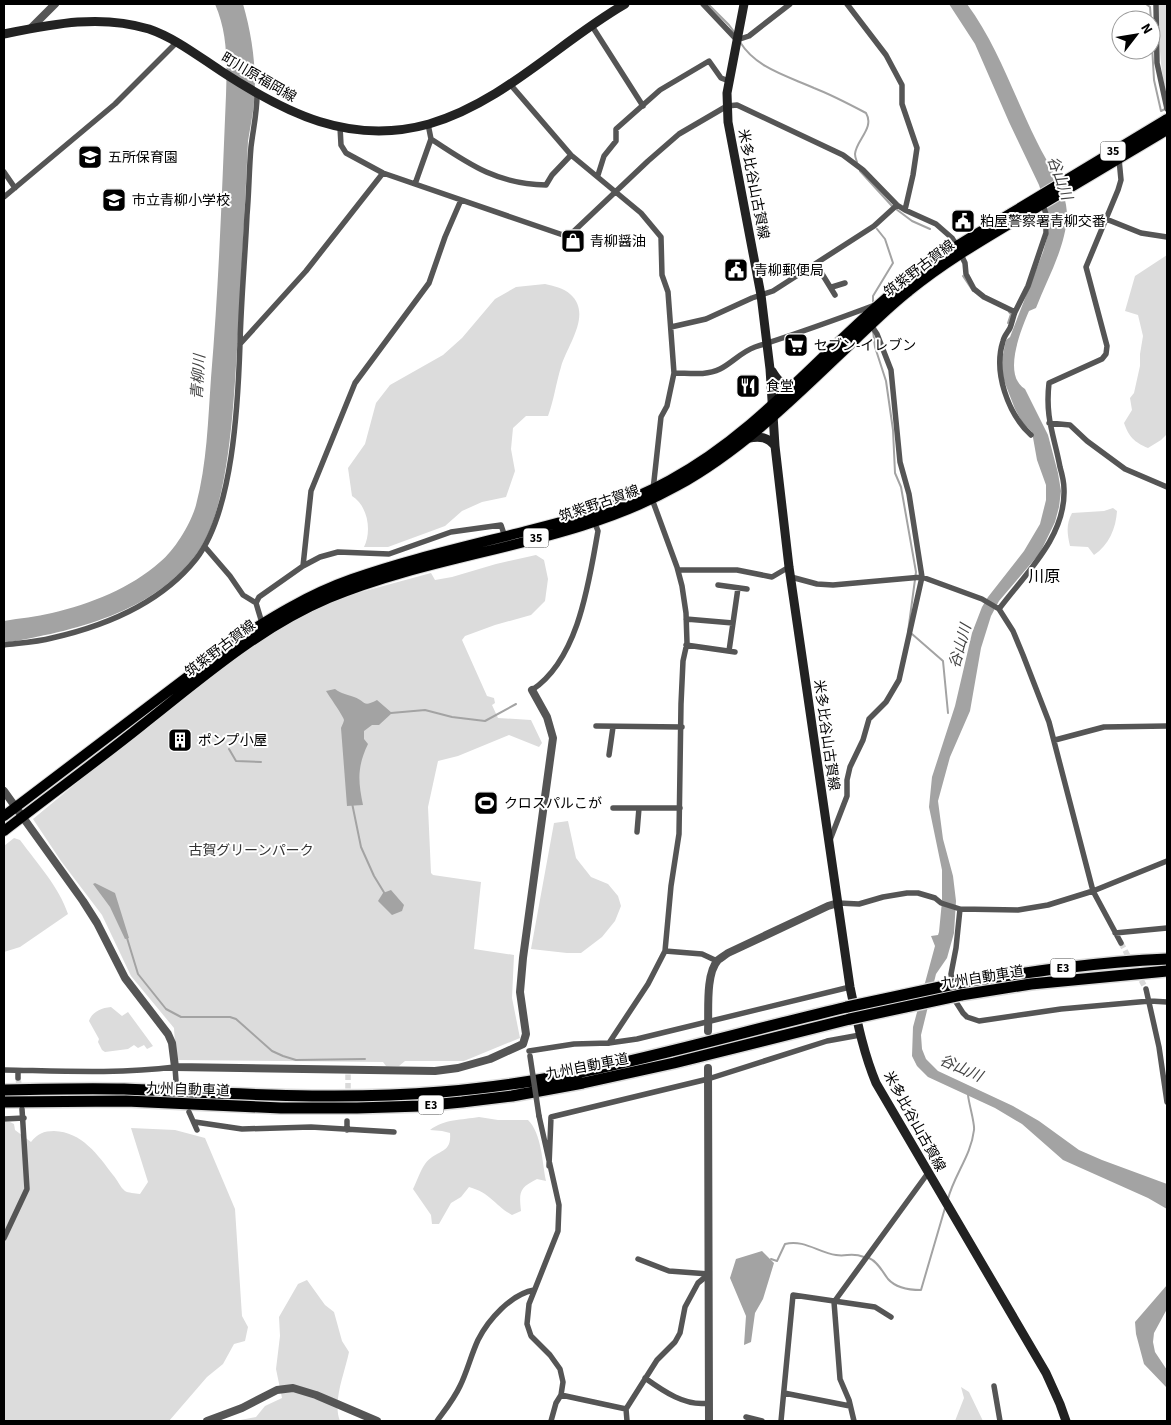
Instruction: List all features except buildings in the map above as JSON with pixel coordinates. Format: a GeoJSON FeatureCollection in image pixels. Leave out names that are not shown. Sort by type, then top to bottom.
{"type":"FeatureCollection","features":[{"type":"Feature","properties":{"kind":"highway"},"geometry":{"type":"LineString","coordinates":[[1167,118],[1167,124]]}},
{"type":"Feature","properties":{"kind":"highway","name":"九州自動車道"},"geometry":{"type":"LineString","coordinates":[[4,1090],[122,1089],[299,1096],[380,1096],[440,1092],[575,1073],[1036,971],[1167,958]]}},
{"type":"Feature","properties":{"kind":"highway","name":"九州自動車道"},"geometry":{"type":"LineString","coordinates":[[960,989],[1167,971]]}},
{"type":"Feature","properties":{"kind":"highway","name":"九州自動車道"},"geometry":{"type":"LineString","coordinates":[[4,1102],[126,1101],[281,1108],[357,1108],[421,1106],[462,1102],[512,1096],[583,1083],[692,1059],[848,1013]]}},
{"type":"Feature","properties":{"kind":"main road","name":"町川原福岡線"},"geometry":{"type":"LineString","coordinates":[[4,34],[72,22],[113,21],[150,30],[177,42],[256,93],[304,117],[340,127],[379,130],[428,124],[462,112],[510,84],[625,4]]}},
{"type":"Feature","properties":{"kind":"main road","name":"米多比谷山古賀線"},"geometry":{"type":"LineString","coordinates":[[744,4],[729,81],[727,106],[730,140],[761,295],[770,369],[775,446],[789,567],[850,987],[860,1035],[866,1061],[876,1083],[1046,1373],[1066,1421]]}},
{"type":"Feature","properties":{"kind":"main road","name":"筑紫野古賀線"},"geometry":{"type":"LineString","coordinates":[[4,816],[232,643],[262,623],[303,600],[353,579],[652,495],[752,424],[881,303],[921,269],[1043,201],[1167,118]]}},
{"type":"Feature","properties":{"kind":"main road","name":"筑紫野古賀線"},"geometry":{"type":"LineString","coordinates":[[1061,188],[1119,159],[1167,130]]}},
{"type":"Feature","properties":{"kind":"main road","name":"筑紫野古賀線"},"geometry":{"type":"LineString","coordinates":[[4,831],[236,651],[304,609],[359,586],[400,573],[594,522],[701,472],[749,438],[912,288],[959,249]]}},
{"type":"Feature","properties":{"kind":"main road"},"geometry":{"type":"LineString","coordinates":[[770,369],[779,382],[784,385],[795,384]]}},
{"type":"Feature","properties":{"kind":"main road"},"geometry":{"type":"LineString","coordinates":[[749,438],[758,436],[765,438],[771,440],[775,446]]}},
{"type":"Feature","properties":{"kind":"street"},"geometry":{"type":"LineString","coordinates":[[31,28],[55,4]]}},
{"type":"Feature","properties":{"kind":"street"},"geometry":{"type":"LineString","coordinates":[[703,4],[737,40],[749,36],[790,4]]}},
{"type":"Feature","properties":{"kind":"street"},"geometry":{"type":"LineString","coordinates":[[847,4],[886,55],[902,85],[902,104],[917,148],[905,210]]}},
{"type":"Feature","properties":{"kind":"street"},"geometry":{"type":"LineString","coordinates":[[1156,4],[1157,64],[1167,109]]}},
{"type":"Feature","properties":{"kind":"street"},"geometry":{"type":"LineString","coordinates":[[592,26],[642,106]]}},
{"type":"Feature","properties":{"kind":"street"},"geometry":{"type":"LineString","coordinates":[[4,197],[115,104],[177,42]]}},
{"type":"Feature","properties":{"kind":"street"},"geometry":{"type":"LineString","coordinates":[[609,1043],[648,984],[665,951],[671,886],[679,834],[682,678],[686,645],[686,619],[678,570],[652,495],[661,417],[667,406],[674,373],[668,292],[662,275],[661,237],[642,213],[598,179],[598,175],[604,156],[616,141],[616,128],[660,90],[709,61],[721,78],[729,81]]}},
{"type":"Feature","properties":{"kind":"street"},"geometry":{"type":"LineString","coordinates":[[510,84],[571,155],[598,175]]}},
{"type":"Feature","properties":{"kind":"street"},"geometry":{"type":"LineString","coordinates":[[4,645],[52,638],[94,626],[148,602],[183,574],[204,547],[213,530],[227,481],[240,366],[251,147],[257,108],[256,93]]}},
{"type":"Feature","properties":{"kind":"street"},"geometry":{"type":"LineString","coordinates":[[340,127],[341,146],[346,153],[383,173],[563,235],[573,232],[680,134],[727,106],[737,105],[843,155],[864,170],[896,205],[936,224],[952,238],[959,249],[966,274],[974,289],[984,297],[1015,312]]}},
{"type":"Feature","properties":{"kind":"street"},"geometry":{"type":"LineString","coordinates":[[415,184],[431,139],[428,124]]}},
{"type":"Feature","properties":{"kind":"street"},"geometry":{"type":"LineString","coordinates":[[431,139],[484,172],[501,178],[538,185],[546,185],[552,175],[571,155]]}},
{"type":"Feature","properties":{"kind":"street"},"geometry":{"type":"LineString","coordinates":[[999,609],[1034,565],[1058,526],[1064,490],[1060,465],[1049,424],[1049,383],[1102,359],[1106,354],[1107,346],[1086,267],[1121,180],[1119,159]]}},
{"type":"Feature","properties":{"kind":"street"},"geometry":{"type":"LineString","coordinates":[[4,172],[15,188]]}},
{"type":"Feature","properties":{"kind":"street"},"geometry":{"type":"LineString","coordinates":[[240,344],[306,270],[383,173]]}},
{"type":"Feature","properties":{"kind":"street"},"geometry":{"type":"LineString","coordinates":[[303,566],[311,491],[355,383],[429,283],[461,200]]}},
{"type":"Feature","properties":{"kind":"street"},"geometry":{"type":"LineString","coordinates":[[1031,435],[1024,429],[1012,410],[1003,386],[1000,355],[1003,339],[1010,328],[1015,312],[1028,286],[1046,233],[1046,214],[1043,201]]}},
{"type":"Feature","properties":{"kind":"street"},"geometry":{"type":"LineString","coordinates":[[671,327],[706,319],[752,298],[773,291],[874,226],[896,205]]}},
{"type":"Feature","properties":{"kind":"street"},"geometry":{"type":"LineString","coordinates":[[1106,219],[1140,233],[1167,237]]}},
{"type":"Feature","properties":{"kind":"street"},"geometry":{"type":"LineString","coordinates":[[816,264],[832,287],[835,295]]}},
{"type":"Feature","properties":{"kind":"street"},"geometry":{"type":"LineString","coordinates":[[832,287],[844,282]]}},
{"type":"Feature","properties":{"kind":"street"},"geometry":{"type":"LineString","coordinates":[[674,373],[709,373],[721,369],[736,356],[755,348],[881,303]]}},
{"type":"Feature","properties":{"kind":"street"},"geometry":{"type":"LineString","coordinates":[[830,841],[847,796],[847,780],[850,767],[863,740],[869,719],[886,702],[899,680],[922,576],[909,494],[900,462],[890,370],[877,334],[871,325]]}},
{"type":"Feature","properties":{"kind":"street"},"geometry":{"type":"LineString","coordinates":[[1049,424],[1070,425],[1087,441],[1125,469],[1167,487]]}},
{"type":"Feature","properties":{"kind":"street"},"geometry":{"type":"LineString","coordinates":[[523,1044],[526,1034],[520,992],[523,958],[553,738],[547,717],[532,690],[544,682],[562,658],[583,609],[598,531],[594,522]]}},
{"type":"Feature","properties":{"kind":"street"},"geometry":{"type":"LineString","coordinates":[[256,603],[263,593],[303,566],[320,557],[338,552],[390,554],[451,532],[501,525],[505,537]]}},
{"type":"Feature","properties":{"kind":"street"},"geometry":{"type":"LineString","coordinates":[[204,547],[230,576],[243,595],[256,603],[262,623]]}},
{"type":"Feature","properties":{"kind":"street"},"geometry":{"type":"LineString","coordinates":[[678,570],[737,570],[772,577],[789,567]]}},
{"type":"Feature","properties":{"kind":"street"},"geometry":{"type":"LineString","coordinates":[[791,577],[817,584],[833,585],[922,576],[982,599],[999,609],[1013,631],[1033,677],[1055,740],[1093,891],[1121,943]]}},
{"type":"Feature","properties":{"kind":"street"},"geometry":{"type":"LineString","coordinates":[[718,585],[747,589]]}},
{"type":"Feature","properties":{"kind":"street"},"geometry":{"type":"LineString","coordinates":[[686,645],[732,652],[733,623],[738,588]]}},
{"type":"Feature","properties":{"kind":"street"},"geometry":{"type":"LineString","coordinates":[[686,619],[733,623]]}},
{"type":"Feature","properties":{"kind":"street"},"geometry":{"type":"LineString","coordinates":[[596,726],[682,727]]}},
{"type":"Feature","properties":{"kind":"street"},"geometry":{"type":"LineString","coordinates":[[1055,740],[1104,728],[1167,726]]}},
{"type":"Feature","properties":{"kind":"street"},"geometry":{"type":"LineString","coordinates":[[609,755],[613,727]]}},
{"type":"Feature","properties":{"kind":"street"},"geometry":{"type":"LineString","coordinates":[[4,792],[83,900],[125,978],[168,1034],[172,1043],[176,1081]]}},
{"type":"Feature","properties":{"kind":"street"},"geometry":{"type":"LineString","coordinates":[[613,808],[680,808]]}},
{"type":"Feature","properties":{"kind":"street"},"geometry":{"type":"LineString","coordinates":[[638,832],[639,808]]}},
{"type":"Feature","properties":{"kind":"street"},"geometry":{"type":"LineString","coordinates":[[708,1032],[710,984],[712,971],[717,961],[728,953],[828,906],[838,903],[859,904],[883,897],[918,893],[935,898],[941,904],[959,909],[1018,910],[1048,904],[1093,891],[1167,861]]}},
{"type":"Feature","properties":{"kind":"street"},"geometry":{"type":"LineString","coordinates":[[959,909],[956,948],[951,974],[956,1002],[967,1017],[979,1021],[1061,1009],[1150,1001],[1167,1002]]}},
{"type":"Feature","properties":{"kind":"street"},"geometry":{"type":"LineString","coordinates":[[1115,932],[1167,928]]}},
{"type":"Feature","properties":{"kind":"street"},"geometry":{"type":"LineString","coordinates":[[665,951],[702,954],[717,961]]}},
{"type":"Feature","properties":{"kind":"street"},"geometry":{"type":"LineString","coordinates":[[530,1053],[574,1044],[609,1043],[637,1039],[850,987]]}},
{"type":"Feature","properties":{"kind":"street"},"geometry":{"type":"LineString","coordinates":[[1146,989],[1150,1001],[1167,1102]]}},
{"type":"Feature","properties":{"kind":"street"},"geometry":{"type":"LineString","coordinates":[[549,1166],[551,1117],[708,1079],[828,1041],[860,1035]]}},
{"type":"Feature","properties":{"kind":"street"},"geometry":{"type":"LineString","coordinates":[[523,1044],[530,1053],[539,1116],[559,1205],[558,1231],[534,1290],[527,1313],[528,1330],[560,1369],[563,1382],[561,1395],[556,1403],[551,1421]]}},
{"type":"Feature","properties":{"kind":"street"},"geometry":{"type":"LineString","coordinates":[[4,1070],[74,1072],[146,1070],[175,1067],[435,1071],[481,1062],[523,1044]]}},
{"type":"Feature","properties":{"kind":"street"},"geometry":{"type":"LineString","coordinates":[[708,1068],[709,1421]]}},
{"type":"Feature","properties":{"kind":"street"},"geometry":{"type":"LineString","coordinates":[[18,1070],[18,1078]]}},
{"type":"Feature","properties":{"kind":"street"},"geometry":{"type":"LineString","coordinates":[[4,1238],[27,1189],[22,1110]]}},
{"type":"Feature","properties":{"kind":"street"},"geometry":{"type":"LineString","coordinates":[[189,1112],[197,1130]]}},
{"type":"Feature","properties":{"kind":"street"},"geometry":{"type":"LineString","coordinates":[[4,1119],[24,1118]]}},
{"type":"Feature","properties":{"kind":"street"},"geometry":{"type":"LineString","coordinates":[[347,1130],[348,1121]]}},
{"type":"Feature","properties":{"kind":"street"},"geometry":{"type":"LineString","coordinates":[[195,1122],[242,1129],[311,1127],[394,1132]]}},
{"type":"Feature","properties":{"kind":"street"},"geometry":{"type":"LineString","coordinates":[[854,1421],[840,1380],[834,1302],[928,1173]]}},
{"type":"Feature","properties":{"kind":"street"},"geometry":{"type":"LineString","coordinates":[[638,1260],[669,1271],[709,1274]]}},
{"type":"Feature","properties":{"kind":"street"},"geometry":{"type":"LineString","coordinates":[[627,1421],[626,1408],[657,1360],[675,1342],[680,1333],[685,1307],[698,1282],[709,1274]]}},
{"type":"Feature","properties":{"kind":"street"},"geometry":{"type":"LineString","coordinates":[[437,1421],[461,1385],[479,1338],[488,1324],[512,1300],[534,1290]]}},
{"type":"Feature","properties":{"kind":"street"},"geometry":{"type":"LineString","coordinates":[[781,1421],[793,1295],[875,1307],[891,1317]]}},
{"type":"Feature","properties":{"kind":"street"},"geometry":{"type":"LineString","coordinates":[[645,1378],[667,1394],[702,1404],[709,1403]]}},
{"type":"Feature","properties":{"kind":"street"},"geometry":{"type":"LineString","coordinates":[[994,1386],[1000,1421]]}},
{"type":"Feature","properties":{"kind":"street"},"geometry":{"type":"LineString","coordinates":[[207,1421],[242,1408],[277,1390],[293,1388],[316,1395],[377,1421]]}},
{"type":"Feature","properties":{"kind":"street"},"geometry":{"type":"LineString","coordinates":[[784,1393],[850,1406]]}},
{"type":"Feature","properties":{"kind":"street"},"geometry":{"type":"LineString","coordinates":[[561,1395],[626,1408]]}},
{"type":"Feature","properties":{"kind":"street"},"geometry":{"type":"LineString","coordinates":[[746,1417],[762,1421]]}},
{"type":"Feature","properties":{"kind":"green space"},"geometry":{"type":"Polygon","coordinates":[[[1159,4],[1167,4],[1167,98],[1161,63],[1161,10],[1159,10],[1159,4]]]}},
{"type":"Feature","properties":{"kind":"green space"},"geometry":{"type":"Polygon","coordinates":[[[1167,255],[1167,434],[1148,448],[1133,439],[1124,423],[1132,410],[1130,398],[1134,393],[1140,366],[1143,336],[1138,315],[1125,311],[1135,276],[1167,255]]]}},
{"type":"Feature","properties":{"kind":"green space"},"geometry":{"type":"Polygon","coordinates":[[[545,284],[562,289],[570,294],[576,302],[579,320],[561,367],[548,416],[526,416],[513,428],[511,449],[515,471],[506,497],[482,502],[462,511],[445,526],[388,547],[364,547],[368,534],[367,519],[362,506],[352,496],[348,468],[365,444],[376,403],[390,385],[443,355],[462,338],[495,299],[516,287],[545,284]]]}},
{"type":"Feature","properties":{"kind":"green space"},"geometry":{"type":"Polygon","coordinates":[[[1113,508],[1117,511],[1115,524],[1108,541],[1099,551],[1094,555],[1088,547],[1070,546],[1068,529],[1072,513],[1104,511],[1113,508]]]}},
{"type":"Feature","properties":{"kind":"green space","name":"古賀グリーンパーク"},"geometry":{"type":"Polygon","coordinates":[[[536,555],[544,560],[548,579],[545,601],[531,615],[495,625],[465,636],[462,640],[487,696],[494,698],[495,703],[492,705],[498,718],[531,720],[542,743],[539,747],[509,735],[458,756],[438,761],[428,807],[431,873],[433,875],[481,882],[474,949],[514,955],[512,998],[520,1038],[464,1061],[405,1061],[399,1066],[386,1066],[383,1062],[176,1060],[174,1028],[131,976],[102,915],[61,861],[33,819],[138,732],[247,647],[328,601],[431,573],[435,580],[536,555]]]}},
{"type":"Feature","properties":{"kind":"green space"},"geometry":{"type":"Polygon","coordinates":[[[568,821],[576,858],[591,877],[608,884],[618,896],[621,906],[615,921],[602,937],[581,953],[531,949],[554,823],[568,821]]]}},
{"type":"Feature","properties":{"kind":"green space"},"geometry":{"type":"Polygon","coordinates":[[[14,838],[20,840],[47,876],[59,894],[68,914],[20,947],[4,952],[4,846],[14,838]]]}},
{"type":"Feature","properties":{"kind":"green space"},"geometry":{"type":"Polygon","coordinates":[[[111,1007],[122,1016],[128,1012],[153,1046],[147,1049],[144,1045],[138,1048],[134,1045],[128,1049],[105,1052],[102,1050],[98,1042],[99,1039],[89,1021],[97,1011],[111,1007]]]}},
{"type":"Feature","properties":{"kind":"green space"},"geometry":{"type":"Polygon","coordinates":[[[479,1117],[498,1120],[528,1120],[539,1140],[546,1181],[537,1179],[524,1188],[520,1195],[521,1211],[512,1215],[482,1192],[469,1187],[461,1197],[451,1203],[439,1224],[432,1224],[431,1215],[413,1189],[429,1159],[446,1149],[450,1140],[450,1133],[430,1130],[447,1122],[479,1117]]]}},
{"type":"Feature","properties":{"kind":"green space"},"geometry":{"type":"Polygon","coordinates":[[[4,1122],[14,1124],[15,1130],[31,1142],[38,1135],[47,1132],[64,1132],[73,1135],[95,1153],[125,1191],[140,1194],[148,1182],[131,1128],[175,1130],[205,1138],[235,1209],[242,1316],[248,1327],[245,1341],[234,1344],[223,1364],[207,1377],[169,1421],[4,1421],[4,1122]]]}},
{"type":"Feature","properties":{"kind":"green space"},"geometry":{"type":"Polygon","coordinates":[[[307,1280],[325,1305],[334,1312],[342,1341],[349,1352],[338,1396],[337,1405],[340,1421],[235,1421],[256,1417],[265,1406],[282,1398],[276,1369],[280,1336],[279,1317],[298,1284],[307,1280]]]}},
{"type":"Feature","properties":{"kind":"green space"},"geometry":{"type":"Polygon","coordinates":[[[961,1387],[969,1392],[983,1421],[955,1421],[964,1398],[961,1387]]]}},
{"type":"Feature","properties":{"kind":"shaded area"},"geometry":{"type":"Polygon","coordinates":[[[215,4],[243,4],[251,40],[255,77],[254,107],[248,141],[232,416],[229,447],[218,507],[209,532],[198,552],[180,573],[159,590],[111,616],[85,625],[4,643],[4,621],[46,614],[81,605],[109,594],[136,580],[166,557],[177,543],[194,512],[203,474],[208,426],[218,272],[226,95],[224,38],[215,4]]]}},
{"type":"Feature","properties":{"kind":"shaded area"},"geometry":{"type":"Polygon","coordinates":[[[949,4],[967,4],[978,20],[988,37],[1064,196],[1067,215],[1060,251],[1036,308],[1029,311],[1018,340],[1014,363],[1018,382],[1025,389],[1048,435],[1061,491],[1055,522],[1040,553],[999,601],[991,616],[981,648],[970,711],[950,757],[938,801],[943,839],[953,876],[956,901],[954,933],[947,958],[936,974],[921,1035],[922,1049],[926,1059],[938,1071],[1013,1106],[1039,1121],[1079,1150],[1167,1184],[1167,1209],[1148,1198],[1063,1160],[1022,1124],[995,1108],[928,1077],[917,1066],[912,1056],[913,1027],[935,946],[931,936],[938,935],[939,932],[942,901],[942,870],[929,807],[932,777],[955,706],[972,633],[982,607],[1024,551],[1040,524],[1046,500],[1046,485],[1037,460],[1032,432],[1022,422],[1015,409],[1003,378],[1001,364],[1006,340],[1010,337],[1043,252],[1049,231],[1048,213],[1039,185],[975,44],[949,4]]]}},
{"type":"Feature","properties":{"kind":"shaded area"},"geometry":{"type":"Polygon","coordinates":[[[335,689],[366,704],[377,700],[392,713],[379,725],[372,725],[364,731],[364,739],[368,744],[360,767],[360,789],[363,805],[347,806],[341,728],[344,720],[326,691],[335,689]]]}},
{"type":"Feature","properties":{"kind":"shaded area"},"geometry":{"type":"Polygon","coordinates":[[[95,883],[115,893],[129,938],[125,939],[110,907],[93,884],[95,883]]]}},
{"type":"Feature","properties":{"kind":"shaded area"},"geometry":{"type":"Polygon","coordinates":[[[391,890],[404,905],[402,911],[392,915],[378,901],[383,893],[391,890]]]}},
{"type":"Feature","properties":{"kind":"shaded area"},"geometry":{"type":"Polygon","coordinates":[[[762,1251],[774,1263],[763,1299],[755,1313],[751,1342],[744,1345],[746,1316],[730,1278],[736,1259],[762,1251]]]}},
{"type":"Feature","properties":{"kind":"shaded area"},"geometry":{"type":"Polygon","coordinates":[[[1167,1285],[1167,1309],[1154,1333],[1153,1342],[1155,1352],[1167,1370],[1167,1388],[1144,1364],[1136,1334],[1135,1322],[1167,1285]]]}},
{"type":"Feature","properties":{"kind":"waterway"},"geometry":{"type":"LineString","coordinates":[[708,4],[735,33]]}},
{"type":"Feature","properties":{"kind":"waterway"},"geometry":{"type":"LineString","coordinates":[[1146,4],[1150,7],[1150,10]]}},
{"type":"Feature","properties":{"kind":"waterway"},"geometry":{"type":"LineString","coordinates":[[740,42],[763,65],[866,113],[868,124],[856,149],[857,162]]}},
{"type":"Feature","properties":{"kind":"waterway"},"geometry":{"type":"LineString","coordinates":[[1153,60],[1154,80],[1161,111],[1165,109]]}},
{"type":"Feature","properties":{"kind":"waterway"},"geometry":{"type":"LineString","coordinates":[[860,171],[892,206]]}},
{"type":"Feature","properties":{"kind":"waterway"},"geometry":{"type":"LineString","coordinates":[[896,209],[912,221],[930,229]]}},
{"type":"Feature","properties":{"kind":"waterway"},"geometry":{"type":"LineString","coordinates":[[873,304],[873,296],[893,263],[885,239],[877,229]]}},
{"type":"Feature","properties":{"kind":"waterway"},"geometry":{"type":"LineString","coordinates":[[963,276],[973,291]]}},
{"type":"Feature","properties":{"kind":"waterway"},"geometry":{"type":"LineString","coordinates":[[1008,323],[1011,314],[1009,312]]}},
{"type":"Feature","properties":{"kind":"waterway"},"geometry":{"type":"LineString","coordinates":[[873,331],[875,347],[886,381],[893,430],[895,473],[901,487],[916,572],[908,632]]}},
{"type":"Feature","properties":{"kind":"waterway","name":"谷山川"},"geometry":{"type":"LineString","coordinates":[[912,634],[943,661],[948,713]]}},
{"type":"Feature","properties":{"kind":"waterway"},"geometry":{"type":"LineString","coordinates":[[391,713],[425,710],[452,717],[485,721],[516,704]]}},
{"type":"Feature","properties":{"kind":"waterway"},"geometry":{"type":"LineString","coordinates":[[229,749],[236,761],[261,762]]}},
{"type":"Feature","properties":{"kind":"waterway"},"geometry":{"type":"LineString","coordinates":[[352,803],[361,847],[374,876],[385,894]]}},
{"type":"Feature","properties":{"kind":"waterway"},"geometry":{"type":"LineString","coordinates":[[127,938],[138,974],[166,1009],[181,1017],[230,1017],[236,1019],[272,1051],[296,1060],[365,1059]]}},
{"type":"Feature","properties":{"kind":"waterway"},"geometry":{"type":"LineString","coordinates":[[948,1199],[972,1139],[974,1127],[968,1095]]}},
{"type":"Feature","properties":{"kind":"waterway"},"geometry":{"type":"LineString","coordinates":[[869,1258],[877,1264],[895,1285],[907,1289],[921,1290],[945,1208]]}},
{"type":"Feature","properties":{"kind":"waterway"},"geometry":{"type":"LineString","coordinates":[[771,1259],[777,1261],[785,1244],[792,1243],[799,1243],[830,1254],[864,1257]]}},
{"type":"Feature","properties":{"kind":"tunnel"},"geometry":{"type":"LineString","coordinates":[[1121,943],[1146,989]]}},
{"type":"Feature","properties":{"kind":"tunnel"},"geometry":{"type":"LineString","coordinates":[[348,1069],[348,1097]]}},
{"type":"Feature","properties":{"kind":"tunnel"},"geometry":{"type":"LineString","coordinates":[[18,1078],[22,1104]]}},
{"type":"Feature","properties":{"kind":"place","name":"五所保育園"},"geometry":{"type":"Point","coordinates":[90,157]}},
{"type":"Feature","properties":{"kind":"place","name":"市立青柳小学校"},"geometry":{"type":"Point","coordinates":[114,200]}},
{"type":"Feature","properties":{"kind":"place","name":"粕屋警察署青柳交番"},"geometry":{"type":"Point","coordinates":[963,221]}},
{"type":"Feature","properties":{"kind":"place","name":"青柳醤油"},"geometry":{"type":"Point","coordinates":[573,241]}},
{"type":"Feature","properties":{"kind":"place","name":"青柳郵便局"},"geometry":{"type":"Point","coordinates":[736,270]}},
{"type":"Feature","properties":{"kind":"place","name":"セブン-イレブン"},"geometry":{"type":"Point","coordinates":[796,345]}},
{"type":"Feature","properties":{"kind":"place","name":"食堂"},"geometry":{"type":"Point","coordinates":[748,386]}},
{"type":"Feature","properties":{"kind":"place","name":"ポンプ小屋"},"geometry":{"type":"Point","coordinates":[180,740]}},
{"type":"Feature","properties":{"kind":"place","name":"クロスパルこが"},"geometry":{"type":"Point","coordinates":[486,803]}},
{"type":"Feature","properties":{"kind":"district","name":"川原"},"geometry":{"type":"Point","coordinates":[1044,576]}},
{"type":"Feature","properties":{"kind":"water label","name":"青柳川"},"geometry":{"type":"Point","coordinates":[198,377]}}]}
